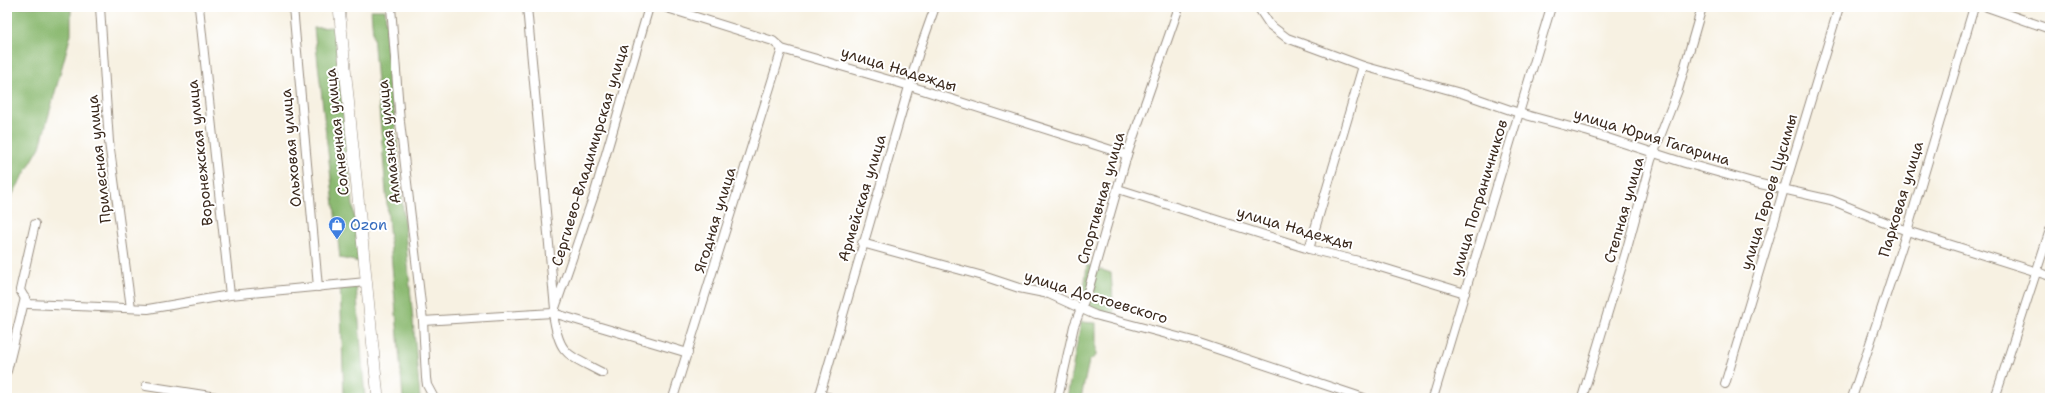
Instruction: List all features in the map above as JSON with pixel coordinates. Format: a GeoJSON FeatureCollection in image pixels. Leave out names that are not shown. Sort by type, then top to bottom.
{"type":"FeatureCollection","features":[{"type":"Feature","properties":{"kind":"street","name":"Прилесная улица"},"geometry":{"type":"LineString","coordinates":[[100,7],[109,142],[131,308]]}},
{"type":"Feature","properties":{"kind":"street","name":"Воронежская улица"},"geometry":{"type":"LineString","coordinates":[[200,7],[230,295]]}},
{"type":"Feature","properties":{"kind":"street","name":"Ольховая улица"},"geometry":{"type":"LineString","coordinates":[[293,7],[318,287]]}},
{"type":"Feature","properties":{"kind":"street","name":"Солнечная улица"},"geometry":{"type":"LineString","coordinates":[[339,7],[378,398]]}},
{"type":"Feature","properties":{"kind":"street","name":"Алмазная улица"},"geometry":{"type":"LineString","coordinates":[[391,7],[400,122],[423,321],[426,378],[427,385],[434,398]]}},
{"type":"Feature","properties":{"kind":"street"},"geometry":{"type":"LineString","coordinates":[[527,7],[556,337],[562,348],[602,373]]}},
{"type":"Feature","properties":{"kind":"street","name":"Сергиево-Владимирская улица"},"geometry":{"type":"LineString","coordinates":[[554,311],[592,202],[649,7]]}},
{"type":"Feature","properties":{"kind":"street","name":"улица Надежды"},"geometry":{"type":"LineString","coordinates":[[664,7],[773,41],[782,49],[910,86],[1127,155]]}},
{"type":"Feature","properties":{"kind":"street","name":"Армейская улица"},"geometry":{"type":"LineString","coordinates":[[819,396],[862,243],[910,86],[918,52],[935,7]]}},
{"type":"Feature","properties":{"kind":"street","name":"Спортивная улица"},"geometry":{"type":"LineString","coordinates":[[1058,398],[1074,326],[1088,291],[1127,155],[1179,7]]}},
{"type":"Feature","properties":{"kind":"street","name":"улица Юрия Гагарина"},"geometry":{"type":"LineString","coordinates":[[1258,7],[1270,25],[1287,38],[1363,66],[1464,94],[1519,113],[1589,132],[1654,154],[1784,190],[1831,200],[1907,231],[2050,276]]}},
{"type":"Feature","properties":{"kind":"street","name":"улица Пограничников"},"geometry":{"type":"LineString","coordinates":[[1433,398],[1551,7]]}},
{"type":"Feature","properties":{"kind":"street","name":"Степная улица"},"geometry":{"type":"LineString","coordinates":[[1582,398],[1654,154],[1678,90],[1702,7]]}},
{"type":"Feature","properties":{"kind":"street","name":"улица Героев Цусимы"},"geometry":{"type":"LineString","coordinates":[[1725,384],[1839,7]]}},
{"type":"Feature","properties":{"kind":"street","name":"Парковая улица"},"geometry":{"type":"LineString","coordinates":[[1852,398],[1907,231],[1974,7]]}},
{"type":"Feature","properties":{"kind":"street"},"geometry":{"type":"LineString","coordinates":[[1987,7],[2050,29]]}},
{"type":"Feature","properties":{"kind":"street","name":"Ягодная улица"},"geometry":{"type":"LineString","coordinates":[[673,398],[782,49]]}},
{"type":"Feature","properties":{"kind":"street"},"geometry":{"type":"LineString","coordinates":[[1309,249],[1363,66]]}},
{"type":"Feature","properties":{"kind":"street","name":"улица Надежды"},"geometry":{"type":"LineString","coordinates":[[1118,189],[1309,249],[1367,263],[1465,293]]}},
{"type":"Feature","properties":{"kind":"street"},"geometry":{"type":"LineString","coordinates":[[35,224],[20,290],[28,304],[148,309],[230,295],[366,282]]}},
{"type":"Feature","properties":{"kind":"street"},"geometry":{"type":"LineString","coordinates":[[1994,398],[2037,273],[2050,230]]}},
{"type":"Feature","properties":{"kind":"street","name":"улица Достоевского"},"geometry":{"type":"LineString","coordinates":[[862,243],[983,276],[1019,288],[1048,294],[1095,315],[1193,340],[1364,398]]}},
{"type":"Feature","properties":{"kind":"street"},"geometry":{"type":"LineString","coordinates":[[7,371],[25,298]]}},
{"type":"Feature","properties":{"kind":"street"},"geometry":{"type":"LineString","coordinates":[[423,321],[554,311],[688,352]]}},
{"type":"Feature","properties":{"kind":"street"},"geometry":{"type":"LineString","coordinates":[[146,386],[223,398]]}},
{"type":"Feature","properties":{"kind":"street"},"geometry":{"type":"LineString","coordinates":[[819,396],[832,398]]}},
{"type":"Feature","properties":{"kind":"green space"},"geometry":{"type":"Polygon","coordinates":[[[7,7],[71,7],[71,34],[40,147],[7,204],[7,7]]]}},
{"type":"Feature","properties":{"kind":"green space"},"geometry":{"type":"Polygon","coordinates":[[[371,10],[385,10],[420,398],[403,398],[371,10]]]}},
{"type":"Feature","properties":{"kind":"green space"},"geometry":{"type":"Polygon","coordinates":[[[334,27],[359,262],[340,258],[314,28],[334,27]]]}},
{"type":"Feature","properties":{"kind":"green space"},"geometry":{"type":"Polygon","coordinates":[[[1087,265],[1111,273],[1114,314],[1107,319],[1082,305],[1087,265]]]}},
{"type":"Feature","properties":{"kind":"green space"},"geometry":{"type":"Polygon","coordinates":[[[340,282],[356,285],[365,398],[344,398],[340,282]]]}},
{"type":"Feature","properties":{"kind":"green space"},"geometry":{"type":"Polygon","coordinates":[[[1081,322],[1096,323],[1096,356],[1089,361],[1081,398],[1067,398],[1081,322]]]}},
{"type":"Feature","properties":{"kind":"place","name":"Ozon"},"geometry":{"type":"Point","coordinates":[337,240]}}]}
